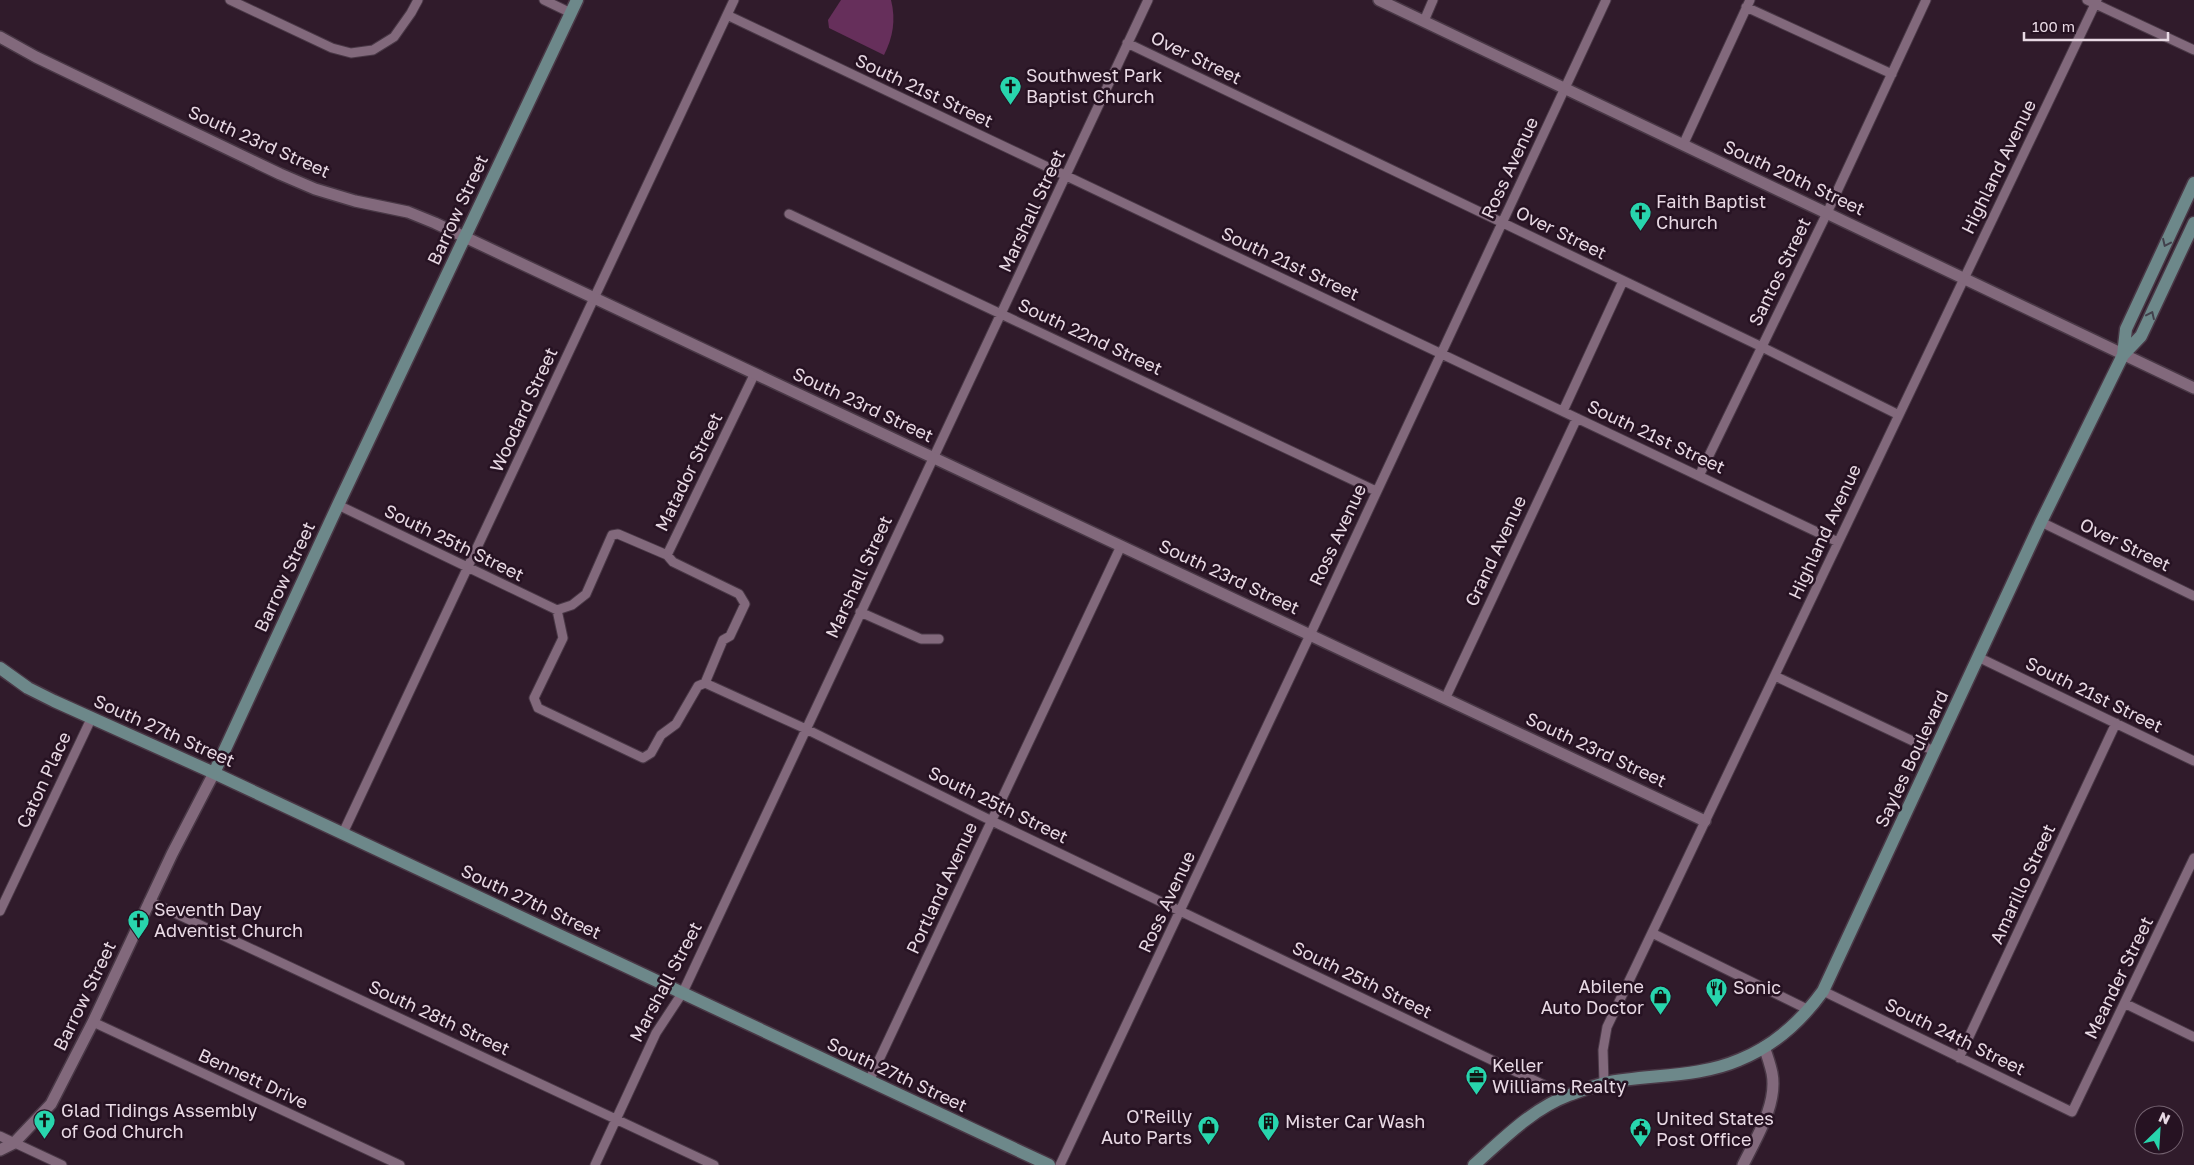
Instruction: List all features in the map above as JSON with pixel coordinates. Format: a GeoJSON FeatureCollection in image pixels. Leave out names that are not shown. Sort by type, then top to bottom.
{"type":"FeatureCollection","features":[{"type":"Feature","properties":{"kind":"main road","name":"Barrow Street"},"geometry":{"type":"LineString","coordinates":[[214,773],[464,236],[577,0]]}},
{"type":"Feature","properties":{"kind":"main road","name":"Sayles Boulevard"},"geometry":{"type":"LineString","coordinates":[[2123,355],[2126,329],[2194,183]]}},
{"type":"Feature","properties":{"kind":"main road","name":"Sayles Boulevard"},"geometry":{"type":"LineString","coordinates":[[1474,1165],[1520,1124],[1545,1107],[1567,1096],[1604,1083],[1706,1069],[1739,1060],[1764,1047],[1792,1027],[1824,991],[1934,752],[1980,658],[2041,522],[2123,355],[2141,336],[2194,223]]}},
{"type":"Feature","properties":{"kind":"main road","name":"South 27th Street"},"geometry":{"type":"LineString","coordinates":[[0,668],[45,697],[343,833],[1049,1165]]}},
{"type":"Feature","properties":{"kind":"street"},"geometry":{"type":"LineString","coordinates":[[230,0],[332,48],[351,52],[374,50],[394,37],[418,0]]}},
{"type":"Feature","properties":{"kind":"street"},"geometry":{"type":"LineString","coordinates":[[544,0],[571,13]]}},
{"type":"Feature","properties":{"kind":"street","name":"Woodard Street"},"geometry":{"type":"LineString","coordinates":[[343,833],[734,0]]}},
{"type":"Feature","properties":{"kind":"street","name":"Marshall Street"},"geometry":{"type":"LineString","coordinates":[[594,1165],[656,1033],[683,992],[1148,0]]}},
{"type":"Feature","properties":{"kind":"street","name":"South 20th Street"},"geometry":{"type":"LineString","coordinates":[[1380,0],[2194,388]]}},
{"type":"Feature","properties":{"kind":"street"},"geometry":{"type":"LineString","coordinates":[[1424,21],[1433,0]]}},
{"type":"Feature","properties":{"kind":"street","name":"Ross Avenue"},"geometry":{"type":"LineString","coordinates":[[1060,1165],[1442,354],[1606,0]]}},
{"type":"Feature","properties":{"kind":"street","name":"Santos Street"},"geometry":{"type":"LineString","coordinates":[[1699,476],[1828,213],[1926,0]]}},
{"type":"Feature","properties":{"kind":"street"},"geometry":{"type":"LineString","coordinates":[[2093,1],[2194,50]]}},
{"type":"Feature","properties":{"kind":"street","name":"Highland Avenue"},"geometry":{"type":"LineString","coordinates":[[1604,1083],[1603,1050],[1607,1027],[1964,279],[2093,1]]}},
{"type":"Feature","properties":{"kind":"street"},"geometry":{"type":"LineString","coordinates":[[1683,145],[1748,4],[1892,74]]}},
{"type":"Feature","properties":{"kind":"street","name":"South 21st Street"},"geometry":{"type":"LineString","coordinates":[[727,16],[1838,542]]}},
{"type":"Feature","properties":{"kind":"street","name":"South 23rd Street"},"geometry":{"type":"LineString","coordinates":[[0,37],[36,57],[280,174],[315,189],[408,212],[464,236],[1705,821]]}},
{"type":"Feature","properties":{"kind":"street","name":"Over Street"},"geometry":{"type":"LineString","coordinates":[[1127,43],[1762,347],[1899,415]]}},
{"type":"Feature","properties":{"kind":"street"},"geometry":{"type":"LineString","coordinates":[[2180,213],[2194,219]]}},
{"type":"Feature","properties":{"kind":"street","name":"South 22nd Street"},"geometry":{"type":"LineString","coordinates":[[789,214],[1376,491]]}},
{"type":"Feature","properties":{"kind":"street"},"geometry":{"type":"LineString","coordinates":[[1563,411],[1623,281]]}},
{"type":"Feature","properties":{"kind":"street","name":"Matador Street"},"geometry":{"type":"LineString","coordinates":[[705,683],[723,640],[730,636],[745,604],[740,594],[673,562],[667,555],[755,373]]}},
{"type":"Feature","properties":{"kind":"street","name":"Grand Avenue"},"geometry":{"type":"LineString","coordinates":[[1445,698],[1577,418]]}},
{"type":"Feature","properties":{"kind":"street","name":"South 25th Street"},"geometry":{"type":"LineString","coordinates":[[338,505],[557,610]]}},
{"type":"Feature","properties":{"kind":"street","name":"Over Street"},"geometry":{"type":"LineString","coordinates":[[2041,522],[2194,596]]}},
{"type":"Feature","properties":{"kind":"street"},"geometry":{"type":"LineString","coordinates":[[667,555],[618,534],[612,534],[586,594],[572,605],[557,610],[563,638],[534,698],[538,708],[643,758],[651,753],[661,735],[676,724],[698,686],[705,683]]}},
{"type":"Feature","properties":{"kind":"street","name":"Portland Avenue"},"geometry":{"type":"LineString","coordinates":[[869,1081],[1121,546]]}},
{"type":"Feature","properties":{"kind":"street"},"geometry":{"type":"LineString","coordinates":[[860,612],[921,639],[940,639]]}},
{"type":"Feature","properties":{"kind":"street","name":"South 21st Street"},"geometry":{"type":"LineString","coordinates":[[1980,658],[2194,761]]}},
{"type":"Feature","properties":{"kind":"street"},"geometry":{"type":"LineString","coordinates":[[1775,676],[1934,752]]}},
{"type":"Feature","properties":{"kind":"street","name":"South 25th Street"},"geometry":{"type":"LineString","coordinates":[[705,683],[806,729],[992,821],[1567,1096]]}},
{"type":"Feature","properties":{"kind":"street","name":"Caton Place"},"geometry":{"type":"LineString","coordinates":[[0,911],[92,717]]}},
{"type":"Feature","properties":{"kind":"street","name":"Amarillo Street"},"geometry":{"type":"LineString","coordinates":[[1959,1058],[2116,723]]}},
{"type":"Feature","properties":{"kind":"street","name":"Barrow Street"},"geometry":{"type":"LineString","coordinates":[[0,1150],[14,1143],[51,1104],[93,1022],[149,901],[214,773]]}},
{"type":"Feature","properties":{"kind":"street","name":"Meander Street"},"geometry":{"type":"LineString","coordinates":[[2072,1112],[2126,1004],[2194,858]]}},
{"type":"Feature","properties":{"kind":"street","name":"South 28th Street"},"geometry":{"type":"LineString","coordinates":[[149,901],[714,1165]]}},
{"type":"Feature","properties":{"kind":"street"},"geometry":{"type":"LineString","coordinates":[[1652,933],[1809,1010]]}},
{"type":"Feature","properties":{"kind":"street","name":"South 24th Street"},"geometry":{"type":"LineString","coordinates":[[1824,991],[2072,1112]]}},
{"type":"Feature","properties":{"kind":"street"},"geometry":{"type":"LineString","coordinates":[[2126,1004],[2194,1037]]}},
{"type":"Feature","properties":{"kind":"street","name":"Bennett Drive"},"geometry":{"type":"LineString","coordinates":[[93,1022],[400,1165]]}},
{"type":"Feature","properties":{"kind":"street"},"geometry":{"type":"LineString","coordinates":[[1744,1165],[1765,1119],[1772,1094],[1772,1074],[1764,1047]]}},
{"type":"Feature","properties":{"kind":"street"},"geometry":{"type":"LineString","coordinates":[[0,1136],[62,1165]]}},
{"type":"Feature","properties":{"kind":"shaded area"},"geometry":{"type":"Polygon","coordinates":[[[841,0],[891,0],[893,28],[890,42],[884,55],[829,28],[828,20],[841,0]]]}},
{"type":"Feature","properties":{"kind":"place","name":"Southwest Park Baptist Church"},"geometry":{"type":"Point","coordinates":[1010,105]}},
{"type":"Feature","properties":{"kind":"place","name":"Faith Baptist Church"},"geometry":{"type":"Point","coordinates":[1640,231]}},
{"type":"Feature","properties":{"kind":"place","name":"Seventh Day Adventist Church"},"geometry":{"type":"Point","coordinates":[138,939]}},
{"type":"Feature","properties":{"kind":"place","name":"Sonic"},"geometry":{"type":"Point","coordinates":[1717,1007]}},
{"type":"Feature","properties":{"kind":"place","name":"Abilene Auto Doctor"},"geometry":{"type":"Point","coordinates":[1660,1016]}},
{"type":"Feature","properties":{"kind":"place","name":"Keller Williams Realty"},"geometry":{"type":"Point","coordinates":[1476,1095]}},
{"type":"Feature","properties":{"kind":"place","name":"Glad Tidings Assembly of God Church"},"geometry":{"type":"Point","coordinates":[45,1140]}},
{"type":"Feature","properties":{"kind":"place","name":"Mister Car Wash"},"geometry":{"type":"Point","coordinates":[1269,1141]}},
{"type":"Feature","properties":{"kind":"place","name":"O'Reilly Auto Parts"},"geometry":{"type":"Point","coordinates":[1208,1146]}},
{"type":"Feature","properties":{"kind":"place","name":"United States Post Office"},"geometry":{"type":"Point","coordinates":[1640,1148]}}]}
